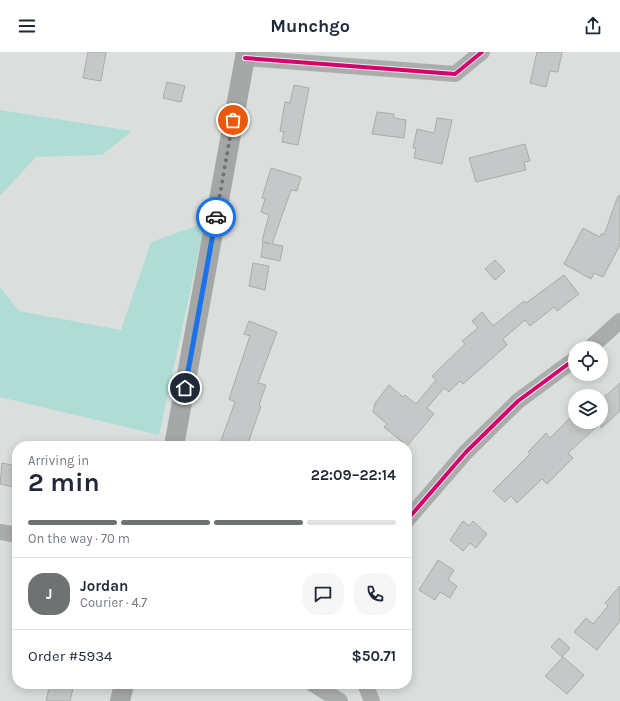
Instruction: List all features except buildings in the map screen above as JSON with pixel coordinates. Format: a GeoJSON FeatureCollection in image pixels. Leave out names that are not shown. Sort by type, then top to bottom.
{"type":"FeatureCollection","features":[{"type":"Feature","properties":{"kind":"main road"},"geometry":{"type":"LineString","coordinates":[[175,441],[245,55]]}},
{"type":"Feature","properties":{"kind":"main road"},"geometry":{"type":"LineString","coordinates":[[120,701],[123,689]]}},
{"type":"Feature","properties":{"kind":"street"},"geometry":{"type":"LineString","coordinates":[[245,55],[455,74],[482,52]]}},
{"type":"Feature","properties":{"kind":"street"},"geometry":{"type":"LineString","coordinates":[[598,341],[620,320]]}},
{"type":"Feature","properties":{"kind":"street"},"geometry":{"type":"LineString","coordinates":[[412,514],[466,452],[518,401],[568,364]]}},
{"type":"Feature","properties":{"kind":"street"},"geometry":{"type":"LineString","coordinates":[[0,532],[12,534]]}},
{"type":"Feature","properties":{"kind":"street"},"geometry":{"type":"LineString","coordinates":[[322,689],[340,701]]}},
{"type":"Feature","properties":{"kind":"street"},"geometry":{"type":"LineString","coordinates":[[367,689],[372,701]]}},
{"type":"Feature","properties":{"kind":"green space"},"geometry":{"type":"Polygon","coordinates":[[[0,110],[132,131],[102,155],[36,157],[0,196],[0,110]]]}},
{"type":"Feature","properties":{"kind":"green space"},"geometry":{"type":"Polygon","coordinates":[[[205,223],[159,435],[0,397],[0,287],[19,311],[121,330],[151,242],[205,223]]]}},
{"type":"Feature","properties":{"kind":"cycle path"},"geometry":{"type":"LineString","coordinates":[[245,58],[455,74],[482,52]]}},
{"type":"Feature","properties":{"kind":"cycle path"},"geometry":{"type":"LineString","coordinates":[[412,514],[466,452],[518,401],[568,364]]}},
{"type":"Feature","properties":{"kind":"way so far"},"geometry":{"type":"LineString","coordinates":[[216,217],[233,120]]}},
{"type":"Feature","properties":{"kind":"route"},"geometry":{"type":"LineString","coordinates":[[185,388],[216,217]]}}]}
